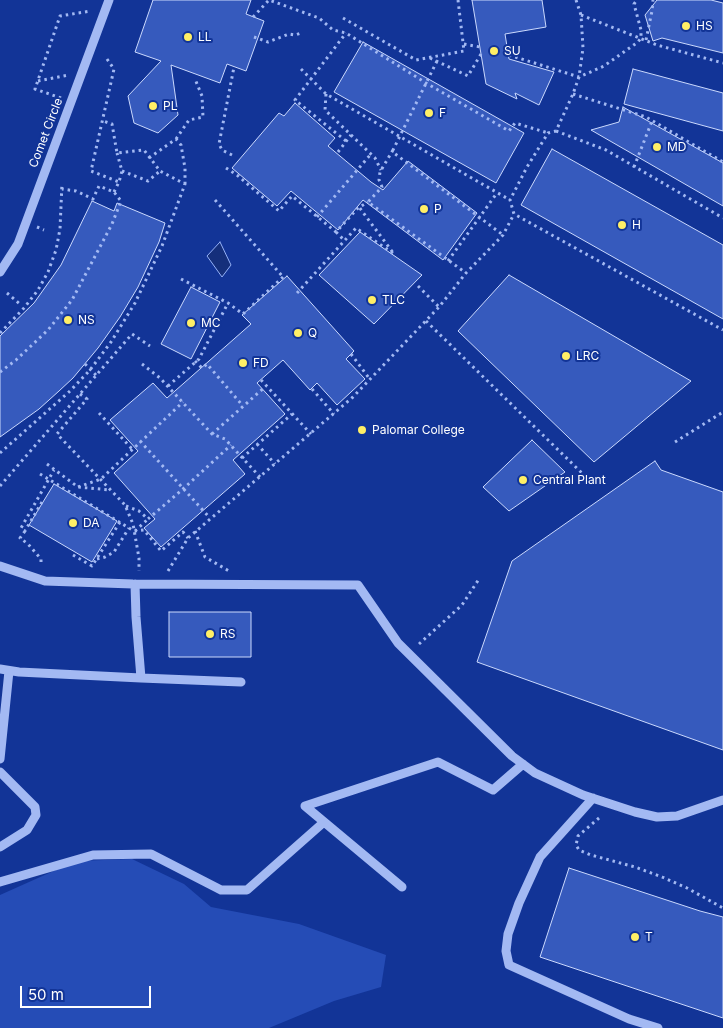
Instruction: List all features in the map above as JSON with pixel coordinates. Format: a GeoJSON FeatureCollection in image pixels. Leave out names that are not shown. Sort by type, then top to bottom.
{"type":"FeatureCollection","features":[{"type":"Feature","properties":{"kind":"street","name":"Comet Circle"},"geometry":{"type":"LineString","coordinates":[[0,272],[18,244],[109,0]]}},
{"type":"Feature","properties":{"kind":"street"},"geometry":{"type":"LineString","coordinates":[[0,566],[45,581],[135,584],[358,585],[398,643],[512,756],[536,773],[594,798],[635,812],[657,817],[677,816],[723,800]]}},
{"type":"Feature","properties":{"kind":"street"},"geometry":{"type":"LineString","coordinates":[[135,584],[141,678]]}},
{"type":"Feature","properties":{"kind":"street"},"geometry":{"type":"LineString","coordinates":[[0,759],[4,670],[241,682]]}},
{"type":"Feature","properties":{"kind":"street"},"geometry":{"type":"LineString","coordinates":[[402,887],[305,806],[438,762],[493,790],[523,764]]}},
{"type":"Feature","properties":{"kind":"street"},"geometry":{"type":"LineString","coordinates":[[0,772],[35,807],[36,815],[27,830],[0,846]]}},
{"type":"Feature","properties":{"kind":"street"},"geometry":{"type":"LineString","coordinates":[[594,798],[540,857],[518,903],[508,934],[506,951],[509,964],[629,1019],[658,1028]]}},
{"type":"Feature","properties":{"kind":"street"},"geometry":{"type":"LineString","coordinates":[[0,882],[93,855],[152,854],[221,890],[247,890],[324,822]]}},
{"type":"Feature","properties":{"kind":"path"},"geometry":{"type":"LineString","coordinates":[[254,17],[270,0],[319,18],[333,30],[346,33],[426,83],[510,131],[515,123],[548,133],[556,131],[606,150],[723,218]]}},
{"type":"Feature","properties":{"kind":"path"},"geometry":{"type":"LineString","coordinates":[[343,18],[416,60],[429,58],[464,51],[458,0]]}},
{"type":"Feature","properties":{"kind":"path"},"geometry":{"type":"LineString","coordinates":[[556,131],[579,77],[583,48],[581,15],[576,0]]}},
{"type":"Feature","properties":{"kind":"path"},"geometry":{"type":"LineString","coordinates":[[509,55],[579,77],[604,66],[638,42],[641,38],[641,30],[634,4],[637,0]]}},
{"type":"Feature","properties":{"kind":"path"},"geometry":{"type":"LineString","coordinates":[[646,40],[653,0]]}},
{"type":"Feature","properties":{"kind":"path"},"geometry":{"type":"LineString","coordinates":[[66,100],[35,89],[60,16],[94,10]]}},
{"type":"Feature","properties":{"kind":"path"},"geometry":{"type":"LineString","coordinates":[[581,15],[656,45],[723,63]]}},
{"type":"Feature","properties":{"kind":"path"},"geometry":{"type":"LineString","coordinates":[[254,37],[268,42],[289,34],[301,33]]}},
{"type":"Feature","properties":{"kind":"path"},"geometry":{"type":"LineString","coordinates":[[346,33],[295,100],[346,141]]}},
{"type":"Feature","properties":{"kind":"path"},"geometry":{"type":"LineString","coordinates":[[464,44],[480,47]]}},
{"type":"Feature","properties":{"kind":"path"},"geometry":{"type":"LineString","coordinates":[[429,58],[468,76],[481,54]]}},
{"type":"Feature","properties":{"kind":"path"},"geometry":{"type":"LineString","coordinates":[[107,59],[114,69],[91,171],[119,182]]}},
{"type":"Feature","properties":{"kind":"path"},"geometry":{"type":"LineString","coordinates":[[336,232],[359,207],[368,202],[382,187],[379,180],[381,170],[400,137],[437,61]]}},
{"type":"Feature","properties":{"kind":"path"},"geometry":{"type":"LineString","coordinates":[[232,155],[222,150],[219,144],[234,67]]}},
{"type":"Feature","properties":{"kind":"path"},"geometry":{"type":"LineString","coordinates":[[301,69],[326,94],[510,200]]}},
{"type":"Feature","properties":{"kind":"path"},"geometry":{"type":"LineString","coordinates":[[38,81],[71,74]]}},
{"type":"Feature","properties":{"kind":"path"},"geometry":{"type":"LineString","coordinates":[[149,158],[176,139],[188,120],[203,117],[202,96],[195,79]]}},
{"type":"Feature","properties":{"kind":"path"},"geometry":{"type":"LineString","coordinates":[[326,94],[325,110],[375,158],[381,170]]}},
{"type":"Feature","properties":{"kind":"path"},"geometry":{"type":"LineString","coordinates":[[573,94],[652,121],[723,162]]}},
{"type":"Feature","properties":{"kind":"path"},"geometry":{"type":"LineString","coordinates":[[102,121],[112,124],[122,171],[114,192]]}},
{"type":"Feature","properties":{"kind":"path"},"geometry":{"type":"LineString","coordinates":[[634,167],[652,121]]}},
{"type":"Feature","properties":{"kind":"path"},"geometry":{"type":"LineString","coordinates":[[168,572],[188,538],[334,414],[426,321],[466,273],[503,235],[514,214],[510,200],[548,133]]}},
{"type":"Feature","properties":{"kind":"path"},"geometry":{"type":"LineString","coordinates":[[338,152],[351,135]]}},
{"type":"Feature","properties":{"kind":"path"},"geometry":{"type":"LineString","coordinates":[[0,453],[53,407],[90,370],[111,342],[135,303],[162,246],[185,184],[181,145],[176,139]]}},
{"type":"Feature","properties":{"kind":"path"},"geometry":{"type":"LineString","coordinates":[[117,152],[144,150],[160,171],[185,184]]}},
{"type":"Feature","properties":{"kind":"path"},"geometry":{"type":"LineString","coordinates":[[393,150],[394,153],[503,235]]}},
{"type":"Feature","properties":{"kind":"path"},"geometry":{"type":"LineString","coordinates":[[317,217],[371,154]]}},
{"type":"Feature","properties":{"kind":"path"},"geometry":{"type":"LineString","coordinates":[[226,168],[279,211],[292,196],[345,241]]}},
{"type":"Feature","properties":{"kind":"path"},"geometry":{"type":"LineString","coordinates":[[122,171],[148,181],[160,171]]}},
{"type":"Feature","properties":{"kind":"path"},"geometry":{"type":"LineString","coordinates":[[0,333],[24,308],[48,272],[56,250],[60,229],[62,183]]}},
{"type":"Feature","properties":{"kind":"path"},"geometry":{"type":"LineString","coordinates":[[0,372],[16,360],[48,330],[72,300],[112,224],[121,201],[114,192],[99,186],[93,199],[76,191],[62,189]]}},
{"type":"Feature","properties":{"kind":"path"},"geometry":{"type":"LineString","coordinates":[[448,261],[497,193]]}},
{"type":"Feature","properties":{"kind":"path"},"geometry":{"type":"LineString","coordinates":[[181,279],[228,303],[243,314],[284,278],[215,200]]}},
{"type":"Feature","properties":{"kind":"path"},"geometry":{"type":"LineString","coordinates":[[368,202],[466,273]]}},
{"type":"Feature","properties":{"kind":"path"},"geometry":{"type":"LineString","coordinates":[[297,293],[356,228],[394,254],[359,207]]}},
{"type":"Feature","properties":{"kind":"path"},"geometry":{"type":"LineString","coordinates":[[514,214],[723,330]]}},
{"type":"Feature","properties":{"kind":"path"},"geometry":{"type":"LineString","coordinates":[[418,286],[439,307]]}},
{"type":"Feature","properties":{"kind":"path"},"geometry":{"type":"LineString","coordinates":[[7,293],[21,305]]}},
{"type":"Feature","properties":{"kind":"path"},"geometry":{"type":"LineString","coordinates":[[168,386],[196,361],[228,303]]}},
{"type":"Feature","properties":{"kind":"path"},"geometry":{"type":"LineString","coordinates":[[426,321],[587,478]]}},
{"type":"Feature","properties":{"kind":"path"},"geometry":{"type":"LineString","coordinates":[[0,486],[132,334],[150,346]]}},
{"type":"Feature","properties":{"kind":"path"},"geometry":{"type":"LineString","coordinates":[[351,354],[370,378]]}},
{"type":"Feature","properties":{"kind":"path"},"geometry":{"type":"LineString","coordinates":[[196,361],[202,368],[207,364],[243,406]]}},
{"type":"Feature","properties":{"kind":"path"},"geometry":{"type":"LineString","coordinates":[[85,364],[96,375]]}},
{"type":"Feature","properties":{"kind":"path"},"geometry":{"type":"LineString","coordinates":[[142,364],[160,378],[212,434],[225,439],[260,477]]}},
{"type":"Feature","properties":{"kind":"path"},"geometry":{"type":"LineString","coordinates":[[261,380],[311,434]]}},
{"type":"Feature","properties":{"kind":"path"},"geometry":{"type":"LineString","coordinates":[[212,434],[266,386]]}},
{"type":"Feature","properties":{"kind":"path"},"geometry":{"type":"LineString","coordinates":[[312,388],[334,414]]}},
{"type":"Feature","properties":{"kind":"path"},"geometry":{"type":"LineString","coordinates":[[80,394],[87,399],[57,434],[101,478],[124,505],[134,531],[139,558],[139,571]]}},
{"type":"Feature","properties":{"kind":"path"},"geometry":{"type":"LineString","coordinates":[[78,487],[101,478],[183,402]]}},
{"type":"Feature","properties":{"kind":"path"},"geometry":{"type":"LineString","coordinates":[[675,442],[723,412]]}},
{"type":"Feature","properties":{"kind":"path"},"geometry":{"type":"LineString","coordinates":[[99,413],[132,449]]}},
{"type":"Feature","properties":{"kind":"path"},"geometry":{"type":"LineString","coordinates":[[242,458],[292,414]]}},
{"type":"Feature","properties":{"kind":"path"},"geometry":{"type":"LineString","coordinates":[[140,441],[210,518]]}},
{"type":"Feature","properties":{"kind":"path"},"geometry":{"type":"LineString","coordinates":[[258,444],[275,464]]}},
{"type":"Feature","properties":{"kind":"path"},"geometry":{"type":"LineString","coordinates":[[134,531],[184,490],[231,445]]}},
{"type":"Feature","properties":{"kind":"path"},"geometry":{"type":"LineString","coordinates":[[47,464],[78,487],[110,490]]}},
{"type":"Feature","properties":{"kind":"path"},"geometry":{"type":"LineString","coordinates":[[24,531],[21,528],[54,470]]}},
{"type":"Feature","properties":{"kind":"path"},"geometry":{"type":"LineString","coordinates":[[40,474],[134,531],[144,530],[161,551],[183,532],[188,538]]}},
{"type":"Feature","properties":{"kind":"path"},"geometry":{"type":"LineString","coordinates":[[41,566],[41,559],[20,538],[42,502]]}},
{"type":"Feature","properties":{"kind":"path"},"geometry":{"type":"LineString","coordinates":[[124,505],[139,511],[148,519]]}},
{"type":"Feature","properties":{"kind":"path"},"geometry":{"type":"LineString","coordinates":[[72,555],[92,566],[120,522]]}},
{"type":"Feature","properties":{"kind":"path"},"geometry":{"type":"LineString","coordinates":[[96,559],[106,557],[114,552],[129,528]]}},
{"type":"Feature","properties":{"kind":"path"},"geometry":{"type":"LineString","coordinates":[[195,531],[205,557],[229,572]]}},
{"type":"Feature","properties":{"kind":"path"},"geometry":{"type":"LineString","coordinates":[[419,644],[462,605],[479,579]]}},
{"type":"Feature","properties":{"kind":"path"},"geometry":{"type":"LineString","coordinates":[[599,818],[578,836],[576,845],[579,850],[662,877],[687,888],[723,908]]}},
{"type":"Feature","properties":{"kind":"shaded area"},"geometry":{"type":"Polygon","coordinates":[[[220,242],[231,265],[222,277],[207,256],[220,242]]]}},
{"type":"Feature","properties":{"kind":"shaded area"},"geometry":{"type":"Polygon","coordinates":[[[132,859],[184,884],[211,907],[299,924],[386,955],[381,987],[334,1001],[269,1028],[0,1028],[0,895],[76,861],[132,859]]]}},
{"type":"Feature","properties":{"kind":"building","name":"LL"},"geometry":{"type":"Polygon","coordinates":[[[153,0],[251,0],[246,14],[264,21],[246,71],[227,64],[220,83],[171,65],[178,115],[158,133],[134,123],[128,96],[161,61],[135,52],[153,0]]]}},
{"type":"Feature","properties":{"kind":"building","name":"SU"},"geometry":{"type":"Polygon","coordinates":[[[472,0],[542,0],[546,27],[505,34],[509,59],[554,72],[539,105],[515,93],[517,99],[486,84],[472,0]]]}},
{"type":"Feature","properties":{"kind":"building","name":"HS"},"geometry":{"type":"Polygon","coordinates":[[[657,0],[711,0],[723,3],[723,53],[662,38],[653,41],[645,15],[657,0]]]}},
{"type":"Feature","properties":{"kind":"building","name":"F"},"geometry":{"type":"Polygon","coordinates":[[[363,42],[524,133],[496,183],[334,92],[363,42]]]}},
{"type":"Feature","properties":{"kind":"building","name":"MD"},"geometry":{"type":"Polygon","coordinates":[[[633,69],[723,93],[723,131],[624,104],[633,69]]]}},
{"type":"Feature","properties":{"kind":"building"},"geometry":{"type":"Polygon","coordinates":[[[295,103],[335,138],[328,146],[383,190],[408,161],[477,213],[443,260],[363,200],[338,230],[291,191],[277,206],[232,168],[279,113],[284,116],[295,103]]]}},
{"type":"Feature","properties":{"kind":"building","name":"MD"},"geometry":{"type":"Polygon","coordinates":[[[623,107],[723,163],[723,206],[591,130],[619,122],[623,107]]]}},
{"type":"Feature","properties":{"kind":"building","name":"H"},"geometry":{"type":"Polygon","coordinates":[[[552,149],[723,245],[723,319],[521,205],[552,149]]]}},
{"type":"Feature","properties":{"kind":"building","name":"NS"},"geometry":{"type":"Polygon","coordinates":[[[92,201],[114,211],[117,203],[165,223],[159,242],[138,287],[98,348],[73,378],[59,391],[39,409],[0,437],[0,336],[34,303],[61,265],[92,201]]]}},
{"type":"Feature","properties":{"kind":"building","name":"TLC"},"geometry":{"type":"Polygon","coordinates":[[[360,232],[422,275],[374,324],[319,275],[360,232]]]}},
{"type":"Feature","properties":{"kind":"building","name":"LRC"},"geometry":{"type":"Polygon","coordinates":[[[509,275],[691,381],[594,462],[458,331],[509,275]]]}},
{"type":"Feature","properties":{"kind":"building"},"geometry":{"type":"Polygon","coordinates":[[[287,276],[354,351],[346,359],[365,379],[337,405],[317,383],[310,390],[283,360],[257,383],[285,414],[233,460],[245,474],[161,547],[144,528],[155,519],[114,473],[138,451],[110,420],[153,383],[167,398],[251,324],[242,315],[287,276]]]}},
{"type":"Feature","properties":{"kind":"building","name":"MC"},"geometry":{"type":"Polygon","coordinates":[[[191,287],[220,302],[191,359],[161,344],[191,287]]]}},
{"type":"Feature","properties":{"kind":"building","name":"Central Plant"},"geometry":{"type":"Polygon","coordinates":[[[532,440],[565,472],[509,511],[483,487],[532,440]]]}},
{"type":"Feature","properties":{"kind":"building"},"geometry":{"type":"Polygon","coordinates":[[[655,461],[661,470],[723,492],[723,750],[477,662],[512,561],[655,461]]]}},
{"type":"Feature","properties":{"kind":"building","name":"DA"},"geometry":{"type":"Polygon","coordinates":[[[54,484],[117,521],[92,562],[29,525],[54,484]]]}},
{"type":"Feature","properties":{"kind":"building","name":"RS"},"geometry":{"type":"Polygon","coordinates":[[[169,612],[251,612],[251,657],[169,657],[169,612]]]}},
{"type":"Feature","properties":{"kind":"building","name":"T"},"geometry":{"type":"Polygon","coordinates":[[[569,868],[723,917],[723,1018],[540,957],[569,868]]]}},
{"type":"Feature","properties":{"kind":"place","name":"HS"},"geometry":{"type":"Point","coordinates":[686,26]}},
{"type":"Feature","properties":{"kind":"place","name":"LL"},"geometry":{"type":"Point","coordinates":[188,37]}},
{"type":"Feature","properties":{"kind":"place","name":"SU"},"geometry":{"type":"Point","coordinates":[494,51]}},
{"type":"Feature","properties":{"kind":"place","name":"PL"},"geometry":{"type":"Point","coordinates":[153,106]}},
{"type":"Feature","properties":{"kind":"place","name":"F"},"geometry":{"type":"Point","coordinates":[429,113]}},
{"type":"Feature","properties":{"kind":"place","name":"MD"},"geometry":{"type":"Point","coordinates":[657,147]}},
{"type":"Feature","properties":{"kind":"place","name":"P"},"geometry":{"type":"Point","coordinates":[424,209]}},
{"type":"Feature","properties":{"kind":"place","name":"H"},"geometry":{"type":"Point","coordinates":[622,225]}},
{"type":"Feature","properties":{"kind":"place","name":"TLC"},"geometry":{"type":"Point","coordinates":[372,300]}},
{"type":"Feature","properties":{"kind":"place","name":"NS"},"geometry":{"type":"Point","coordinates":[68,320]}},
{"type":"Feature","properties":{"kind":"place","name":"MC"},"geometry":{"type":"Point","coordinates":[191,323]}},
{"type":"Feature","properties":{"kind":"place","name":"Q"},"geometry":{"type":"Point","coordinates":[298,333]}},
{"type":"Feature","properties":{"kind":"place","name":"LRC"},"geometry":{"type":"Point","coordinates":[566,356]}},
{"type":"Feature","properties":{"kind":"place","name":"FD"},"geometry":{"type":"Point","coordinates":[243,363]}},
{"type":"Feature","properties":{"kind":"place","name":"Palomar College"},"geometry":{"type":"Point","coordinates":[362,430]}},
{"type":"Feature","properties":{"kind":"place","name":"Central Plant"},"geometry":{"type":"Point","coordinates":[523,480]}},
{"type":"Feature","properties":{"kind":"place","name":"DA"},"geometry":{"type":"Point","coordinates":[73,523]}},
{"type":"Feature","properties":{"kind":"place","name":"RS"},"geometry":{"type":"Point","coordinates":[210,634]}},
{"type":"Feature","properties":{"kind":"place","name":"T"},"geometry":{"type":"Point","coordinates":[635,937]}}]}
